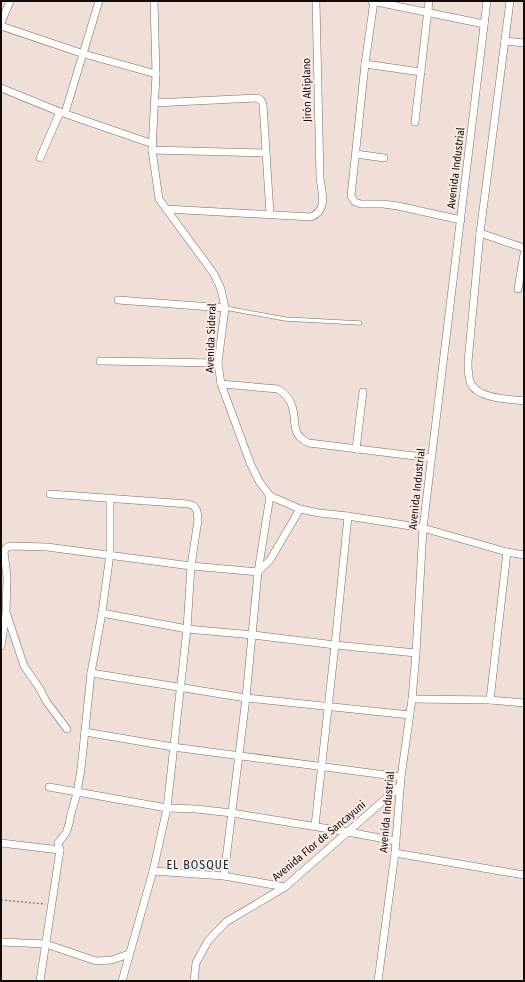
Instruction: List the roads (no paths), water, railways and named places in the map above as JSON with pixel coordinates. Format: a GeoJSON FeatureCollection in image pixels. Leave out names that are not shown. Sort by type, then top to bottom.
{"type":"FeatureCollection","features":[{"type":"Feature","properties":{"kind":"street"},"geometry":{"type":"LineString","coordinates":[[10,1],[1,25],[84,54],[156,74]]}},
{"type":"Feature","properties":{"kind":"street"},"geometry":{"type":"LineString","coordinates":[[40,158],[62,112],[84,54],[99,1]]}},
{"type":"Feature","properties":{"kind":"street","name":"Avenida Sideral"},"geometry":{"type":"LineString","coordinates":[[154,1],[156,74],[153,147],[159,199],[214,274],[221,289],[225,308],[218,363],[221,384],[251,465],[259,481],[270,496]]}},
{"type":"Feature","properties":{"kind":"street","name":"Jirón Altiplano"},"geometry":{"type":"LineString","coordinates":[[270,214],[311,217],[321,211],[323,204],[320,178],[316,1]]}},
{"type":"Feature","properties":{"kind":"street"},"geometry":{"type":"LineString","coordinates":[[461,220],[398,206],[361,204],[355,202],[351,196],[365,64],[374,1],[484,24]]}},
{"type":"Feature","properties":{"kind":"street"},"geometry":{"type":"LineString","coordinates":[[415,122],[429,1]]}},
{"type":"Feature","properties":{"kind":"street","name":"Avenida Industrial"},"geometry":{"type":"LineString","coordinates":[[378,981],[395,853],[401,777],[412,699],[423,528],[487,1]]}},
{"type":"Feature","properties":{"kind":"street"},"geometry":{"type":"LineString","coordinates":[[510,1],[480,233],[468,376],[472,386],[482,394],[498,398],[524,401]]}},
{"type":"Feature","properties":{"kind":"street"},"geometry":{"type":"LineString","coordinates":[[505,41],[524,43]]}},
{"type":"Feature","properties":{"kind":"street"},"geometry":{"type":"LineString","coordinates":[[365,64],[421,72]]}},
{"type":"Feature","properties":{"kind":"street"},"geometry":{"type":"LineString","coordinates":[[1,88],[153,147],[266,153]]}},
{"type":"Feature","properties":{"kind":"street"},"geometry":{"type":"LineString","coordinates":[[154,103],[257,98],[261,100],[263,104],[270,214],[166,209]]}},
{"type":"Feature","properties":{"kind":"street"},"geometry":{"type":"LineString","coordinates":[[356,154],[384,158]]}},
{"type":"Feature","properties":{"kind":"street"},"geometry":{"type":"LineString","coordinates":[[480,233],[524,248]]}},
{"type":"Feature","properties":{"kind":"street"},"geometry":{"type":"LineString","coordinates":[[518,289],[524,254]]}},
{"type":"Feature","properties":{"kind":"street"},"geometry":{"type":"LineString","coordinates":[[118,300],[225,308]]}},
{"type":"Feature","properties":{"kind":"street"},"geometry":{"type":"LineString","coordinates":[[100,361],[218,363]]}},
{"type":"Feature","properties":{"kind":"street"},"geometry":{"type":"LineString","coordinates":[[221,384],[278,389],[286,394],[292,404],[296,431],[300,438],[309,443],[431,458]]}},
{"type":"Feature","properties":{"kind":"street"},"geometry":{"type":"LineString","coordinates":[[356,449],[363,392]]}},
{"type":"Feature","properties":{"kind":"street"},"geometry":{"type":"LineString","coordinates":[[50,494],[188,504],[194,506],[197,512],[198,520],[191,566],[187,629],[167,808],[153,871],[122,981]]}},
{"type":"Feature","properties":{"kind":"street"},"geometry":{"type":"LineString","coordinates":[[224,876],[240,755],[258,572],[270,496],[300,509],[423,528],[507,552],[524,555]]}},
{"type":"Feature","properties":{"kind":"street"},"geometry":{"type":"LineString","coordinates":[[40,981],[60,850],[58,844],[66,833],[77,793],[81,769],[91,673],[102,613],[110,554],[110,498]]}},
{"type":"Feature","properties":{"kind":"street"},"geometry":{"type":"LineString","coordinates":[[258,572],[270,560],[300,509]]}},
{"type":"Feature","properties":{"kind":"street"},"geometry":{"type":"LineString","coordinates":[[315,826],[348,516]]}},
{"type":"Feature","properties":{"kind":"street"},"geometry":{"type":"LineString","coordinates":[[1,646],[6,613],[7,577],[4,552],[6,548],[10,546],[46,547],[110,554],[191,566],[258,572]]}},
{"type":"Feature","properties":{"kind":"street"},"geometry":{"type":"LineString","coordinates":[[490,700],[507,552]]}},
{"type":"Feature","properties":{"kind":"street"},"geometry":{"type":"LineString","coordinates":[[6,613],[24,666],[67,729]]}},
{"type":"Feature","properties":{"kind":"street"},"geometry":{"type":"LineString","coordinates":[[102,613],[187,629],[416,653]]}},
{"type":"Feature","properties":{"kind":"street"},"geometry":{"type":"LineString","coordinates":[[91,673],[246,698],[410,715]]}},
{"type":"Feature","properties":{"kind":"street"},"geometry":{"type":"LineString","coordinates":[[412,699],[490,700],[524,703]]}},
{"type":"Feature","properties":{"kind":"street"},"geometry":{"type":"LineString","coordinates":[[84,732],[173,747],[401,777]]}},
{"type":"Feature","properties":{"kind":"street","name":"Avenida Flor de Sancayuni"},"geometry":{"type":"LineString","coordinates":[[194,981],[196,963],[208,942],[226,922],[285,887],[400,786]]}},
{"type":"Feature","properties":{"kind":"street"},"geometry":{"type":"LineString","coordinates":[[49,787],[167,808],[196,809],[232,813],[396,841]]}},
{"type":"Feature","properties":{"kind":"street"},"geometry":{"type":"LineString","coordinates":[[1,843],[60,850]]}},
{"type":"Feature","properties":{"kind":"street"},"geometry":{"type":"LineString","coordinates":[[395,853],[524,875]]}},
{"type":"Feature","properties":{"kind":"street"},"geometry":{"type":"LineString","coordinates":[[153,871],[224,876],[285,887]]}},
{"type":"Feature","properties":{"kind":"street"},"geometry":{"type":"LineString","coordinates":[[1,942],[46,944],[96,961],[112,960],[129,954]]}},
{"type":"Feature","properties":{"kind":"lane"},"geometry":{"type":"LineString","coordinates":[[225,308],[285,319],[360,323]]}},
{"type":"Feature","properties":{"kind":"district","name":"EL BOSQUE"},"geometry":{"type":"Point","coordinates":[198,865]}}]}
